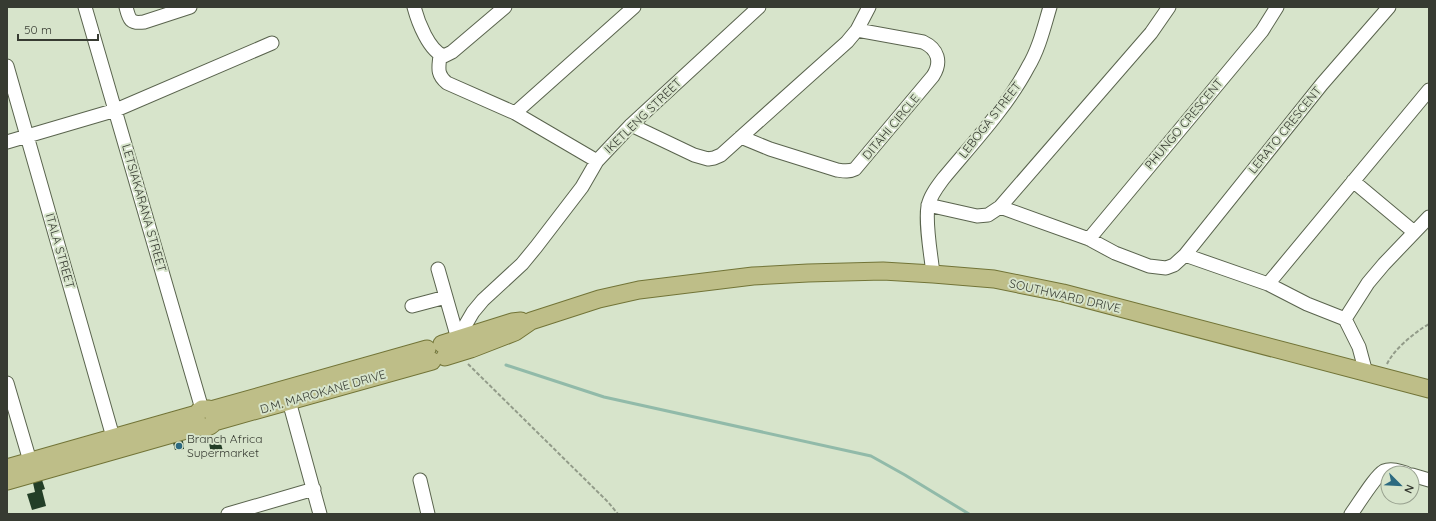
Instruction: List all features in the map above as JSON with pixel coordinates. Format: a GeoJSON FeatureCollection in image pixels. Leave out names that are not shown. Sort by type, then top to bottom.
{"type":"FeatureCollection","features":[{"type":"Feature","properties":{"kind":"main road","name":"SOUTHWARD DRIVE"},"geometry":{"type":"LineString","coordinates":[[692,283],[753,276],[808,272],[883,271],[994,280],[1063,293],[1429,389]]}},
{"type":"Feature","properties":{"kind":"main road","name":"D.M. MAROKANE DRIVE"},"geometry":{"type":"LineString","coordinates":[[7,481],[205,416],[446,349],[488,343],[515,332],[531,321],[599,299],[639,290],[692,283]]}},
{"type":"Feature","properties":{"kind":"main road","name":"D.M. MAROKANE DRIVE"},"geometry":{"type":"LineString","coordinates":[[7,468],[113,437],[205,416],[289,401],[446,349]]}},
{"type":"Feature","properties":{"kind":"street","name":"LETSIAKARANA STREET"},"geometry":{"type":"LineString","coordinates":[[85,7],[205,416]]}},
{"type":"Feature","properties":{"kind":"street"},"geometry":{"type":"LineString","coordinates":[[126,7],[129,18],[137,23],[190,7]]}},
{"type":"Feature","properties":{"kind":"street"},"geometry":{"type":"LineString","coordinates":[[414,7],[428,41],[436,52],[444,56],[452,52],[505,7]]}},
{"type":"Feature","properties":{"kind":"street"},"geometry":{"type":"LineString","coordinates":[[515,113],[634,7]]}},
{"type":"Feature","properties":{"kind":"street","name":"IKETLENG STREET"},"geometry":{"type":"LineString","coordinates":[[440,55],[439,73],[447,83],[515,113],[597,161],[631,125],[759,7]]}},
{"type":"Feature","properties":{"kind":"street"},"geometry":{"type":"LineString","coordinates":[[631,125],[694,155],[708,159],[714,158],[741,137],[847,42],[857,30],[869,7]]}},
{"type":"Feature","properties":{"kind":"street","name":"LEBOGA STREET"},"geometry":{"type":"LineString","coordinates":[[928,205],[934,191],[943,179],[1013,93],[1029,66],[1041,37],[1050,7]]}},
{"type":"Feature","properties":{"kind":"street"},"geometry":{"type":"LineString","coordinates":[[933,274],[928,205],[970,215],[983,216],[988,215],[1000,207],[1151,33],[1169,7]]}},
{"type":"Feature","properties":{"kind":"street","name":"PHUNGO CRESCENT"},"geometry":{"type":"LineString","coordinates":[[1089,239],[1262,31],[1277,7]]}},
{"type":"Feature","properties":{"kind":"street","name":"LERATO CRESCENT"},"geometry":{"type":"LineString","coordinates":[[1000,207],[1089,239],[1115,253],[1149,266],[1166,268],[1174,265],[1185,255],[1308,101],[1389,7]]}},
{"type":"Feature","properties":{"kind":"street","name":"DITAHI CIRCLE"},"geometry":{"type":"LineString","coordinates":[[741,137],[770,149],[837,170],[845,172],[855,169],[933,76],[939,60],[934,49],[930,45],[923,42],[857,30]]}},
{"type":"Feature","properties":{"kind":"street"},"geometry":{"type":"LineString","coordinates":[[7,142],[116,110],[272,43]]}},
{"type":"Feature","properties":{"kind":"street","name":"ITALA STREET"},"geometry":{"type":"LineString","coordinates":[[7,66],[113,437]]}},
{"type":"Feature","properties":{"kind":"street"},"geometry":{"type":"LineString","coordinates":[[1268,284],[1429,90]]}},
{"type":"Feature","properties":{"kind":"street"},"geometry":{"type":"LineString","coordinates":[[446,349],[483,300],[522,264],[536,247],[582,187],[597,161]]}},
{"type":"Feature","properties":{"kind":"street"},"geometry":{"type":"LineString","coordinates":[[1353,181],[1414,232]]}},
{"type":"Feature","properties":{"kind":"street"},"geometry":{"type":"LineString","coordinates":[[1345,319],[1368,283],[1429,217]]}},
{"type":"Feature","properties":{"kind":"street"},"geometry":{"type":"LineString","coordinates":[[1185,255],[1268,284],[1307,304],[1345,319],[1373,375]]}},
{"type":"Feature","properties":{"kind":"street"},"geometry":{"type":"LineString","coordinates":[[438,269],[446,297],[446,349]]}},
{"type":"Feature","properties":{"kind":"street"},"geometry":{"type":"LineString","coordinates":[[412,306],[446,297]]}},
{"type":"Feature","properties":{"kind":"street"},"geometry":{"type":"LineString","coordinates":[[7,384],[30,462]]}},
{"type":"Feature","properties":{"kind":"street"},"geometry":{"type":"LineString","coordinates":[[289,401],[320,514]]}},
{"type":"Feature","properties":{"kind":"street"},"geometry":{"type":"LineString","coordinates":[[1351,514],[1380,475]]}},
{"type":"Feature","properties":{"kind":"street"},"geometry":{"type":"LineString","coordinates":[[420,480],[428,514]]}},
{"type":"Feature","properties":{"kind":"street"},"geometry":{"type":"LineString","coordinates":[[228,514],[314,489]]}},
{"type":"Feature","properties":{"kind":"path"},"geometry":{"type":"LineString","coordinates":[[1373,375],[1394,353],[1416,333],[1429,324]]}},
{"type":"Feature","properties":{"kind":"path"},"geometry":{"type":"LineString","coordinates":[[446,349],[608,502],[618,514]]}},
{"type":"Feature","properties":{"kind":"building"},"geometry":{"type":"Polygon","coordinates":[[[220,440],[223,451],[211,454],[209,443],[220,440]]]}},
{"type":"Feature","properties":{"kind":"building","name":"Branch Africa Supermarket"},"geometry":{"type":"Polygon","coordinates":[[[183,441],[184,449],[175,450],[173,443],[183,441]]]}},
{"type":"Feature","properties":{"kind":"building"},"geometry":{"type":"Polygon","coordinates":[[[42,480],[45,489],[42,490],[46,506],[32,510],[27,494],[35,492],[33,483],[42,480]]]}},
{"type":"Feature","properties":{"kind":"waterway"},"geometry":{"type":"LineString","coordinates":[[506,365],[604,397],[871,456],[969,514]]}},
{"type":"Feature","properties":{"kind":"place","name":"Branch Africa Supermarket"},"geometry":{"type":"Point","coordinates":[179,446]}}]}
